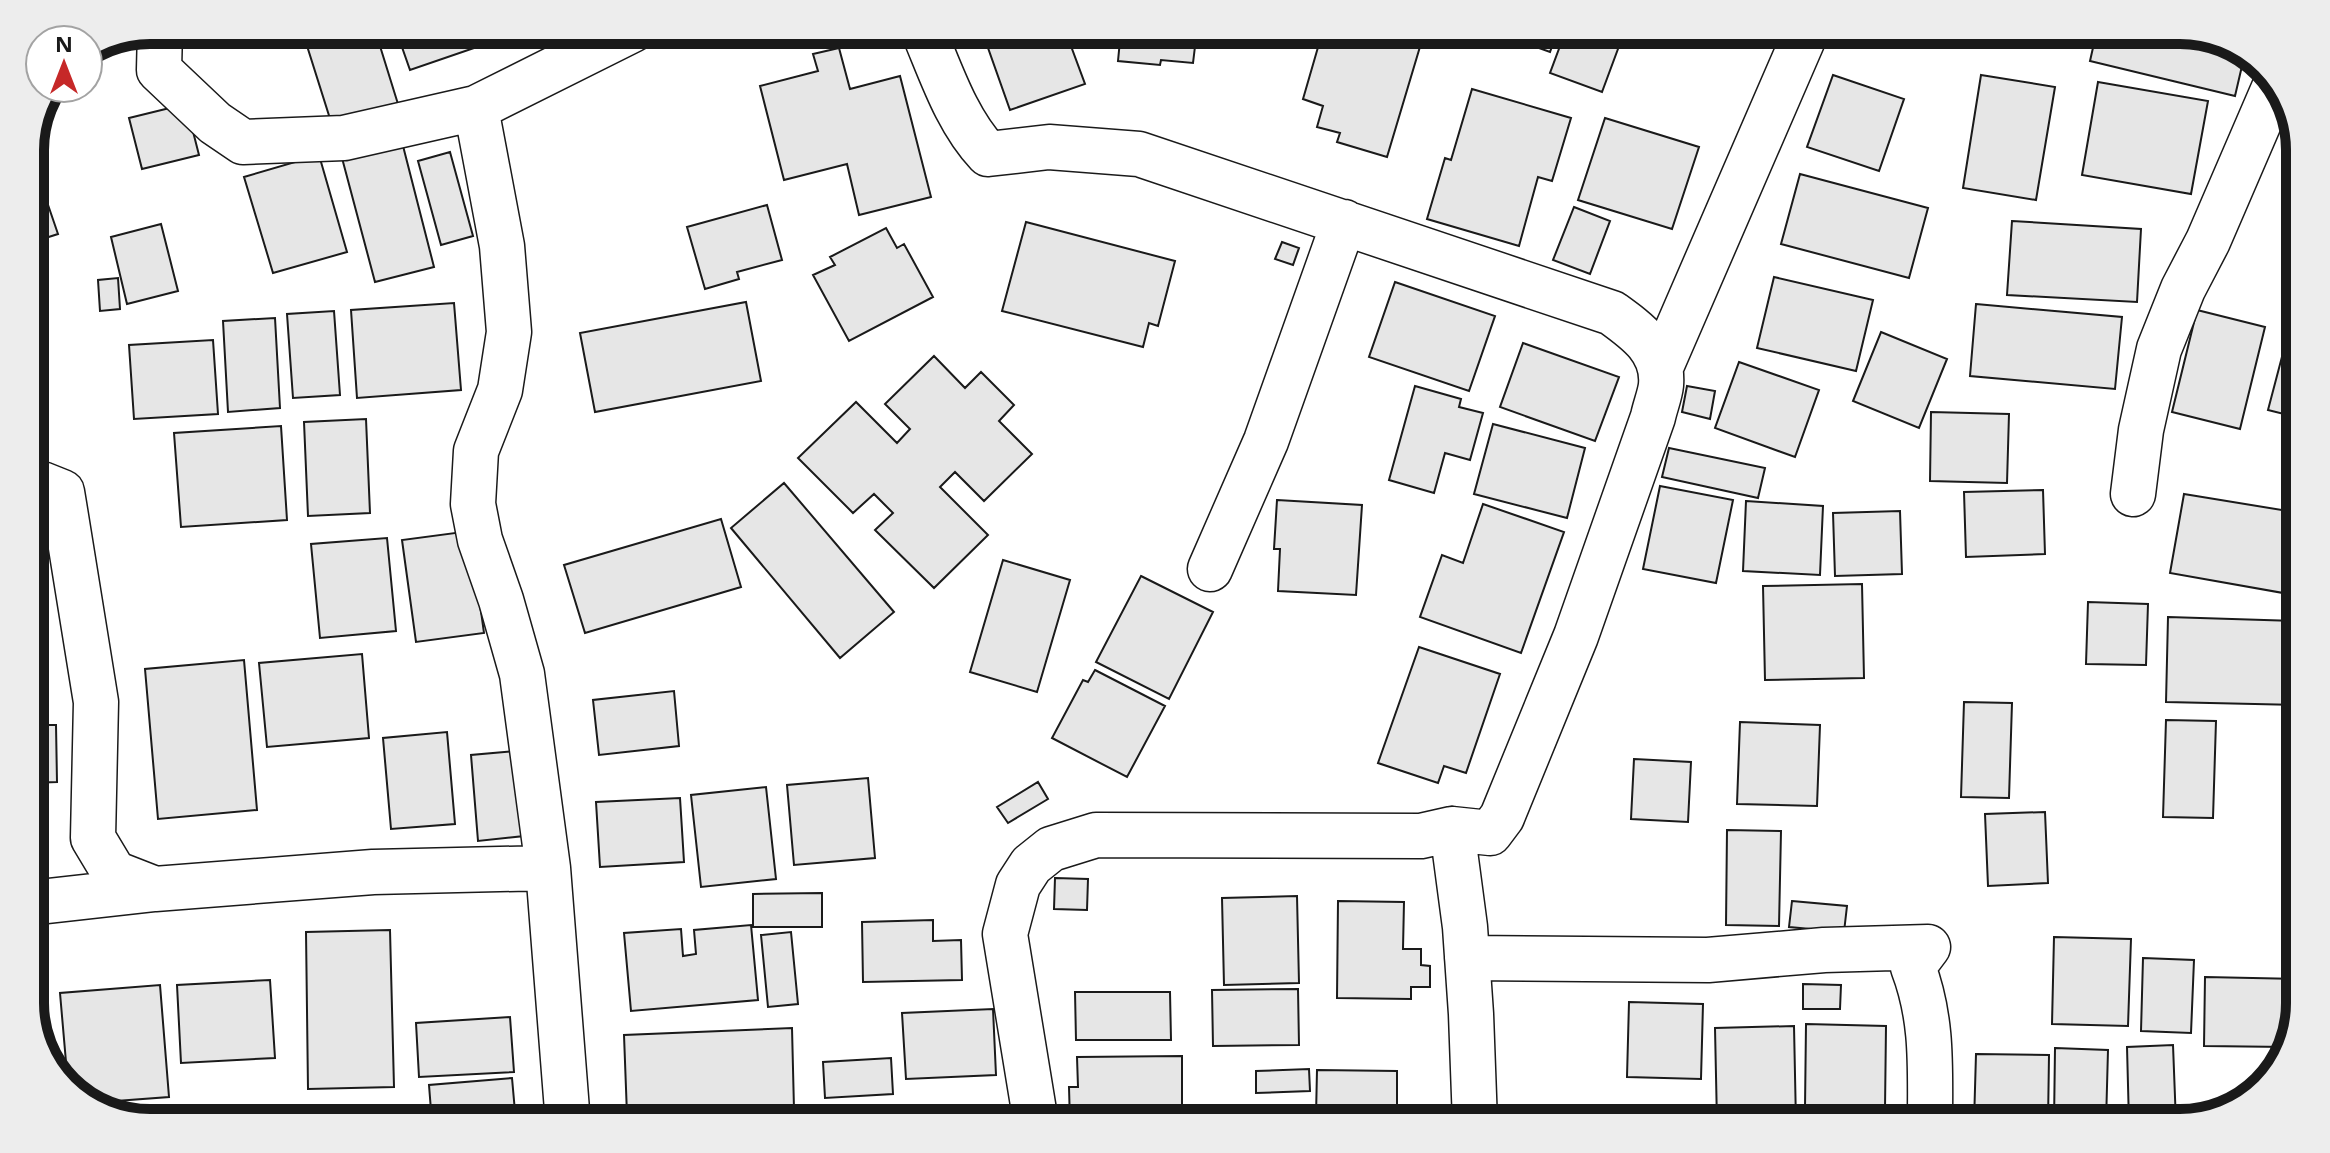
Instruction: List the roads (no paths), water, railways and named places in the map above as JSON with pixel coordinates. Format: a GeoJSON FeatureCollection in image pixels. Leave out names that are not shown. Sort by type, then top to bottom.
{"type":"FeatureCollection","features":[{"type":"Feature","properties":{"kind":"street"},"geometry":{"type":"LineString","coordinates":[[160,44],[159,70],[215,123],[243,142],[344,138],[476,108],[604,44]]}},
{"type":"Feature","properties":{"kind":"street"},"geometry":{"type":"LineString","coordinates":[[929,44],[960,116],[973,138],[988,154],[1049,147],[1139,154],[1612,313],[1652,347],[1660,369],[1661,386],[1653,417],[1576,636],[1502,817],[1490,833],[1452,829],[1421,836],[1096,835],[1051,849],[1031,865],[1018,885],[1005,934],[1034,1109]]}},
{"type":"Feature","properties":{"kind":"street"},"geometry":{"type":"LineString","coordinates":[[1660,369],[1801,44]]}},
{"type":"Feature","properties":{"kind":"street"},"geometry":{"type":"LineString","coordinates":[[2133,494],[2141,430],[2159,349],[2271,96]]}},
{"type":"Feature","properties":{"kind":"street"},"geometry":{"type":"LineString","coordinates":[[476,108],[502,246],[509,332],[500,390],[476,451],[473,504],[480,540],[522,674],[548,868],[567,1109]]}},
{"type":"Feature","properties":{"kind":"street"},"geometry":{"type":"LineString","coordinates":[[1210,569],[1266,441],[1344,222]]}},
{"type":"Feature","properties":{"kind":"street"},"geometry":{"type":"LineString","coordinates":[[44,485],[62,492],[96,702],[93,838],[114,873],[155,889]]}},
{"type":"Feature","properties":{"kind":"street"},"geometry":{"type":"LineString","coordinates":[[1452,829],[1467,958],[1474,1109]]}},
{"type":"Feature","properties":{"kind":"street"},"geometry":{"type":"LineString","coordinates":[[44,901],[155,889],[373,872],[548,868]]}},
{"type":"Feature","properties":{"kind":"street"},"geometry":{"type":"LineString","coordinates":[[1467,958],[1708,960],[1824,950],[1928,947],[1913,967],[1923,995],[1930,1046],[1930,1109]]}}]}
